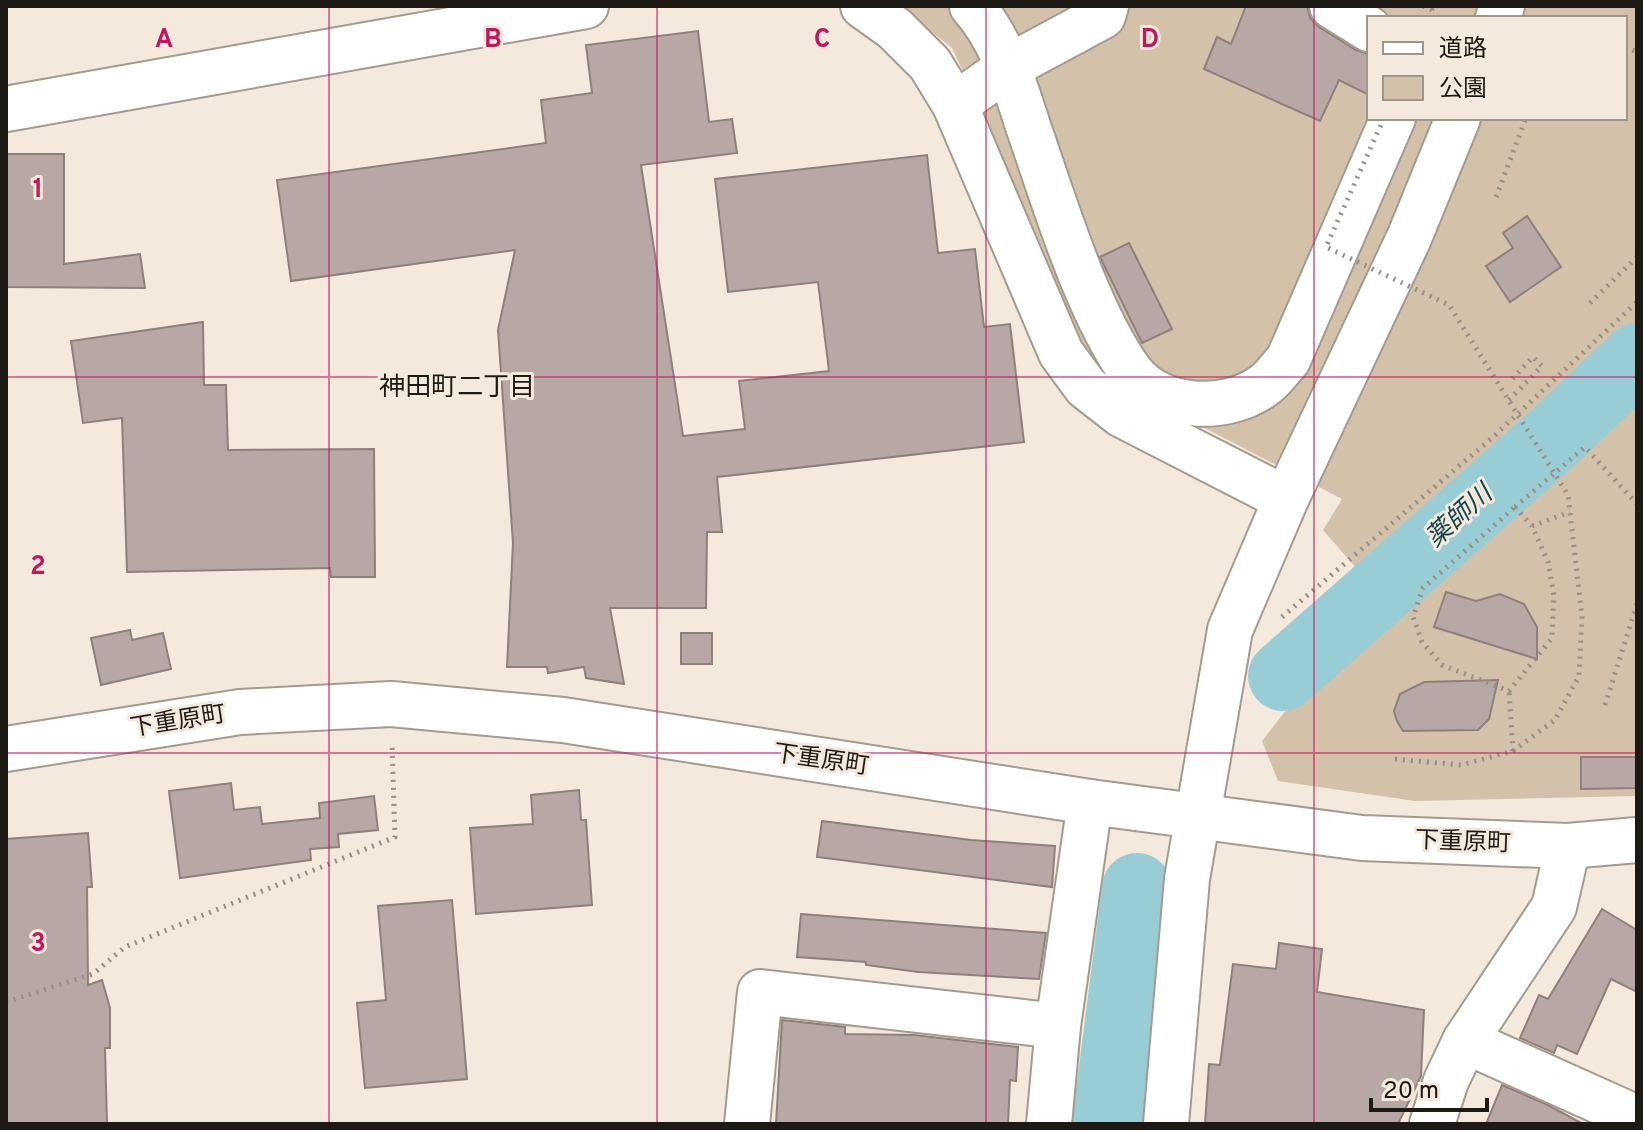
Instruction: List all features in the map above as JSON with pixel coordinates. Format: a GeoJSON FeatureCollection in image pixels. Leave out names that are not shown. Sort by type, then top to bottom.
{"type":"FeatureCollection","features":[{"type":"Feature","properties":{"kind":"street"},"geometry":{"type":"LineString","coordinates":[[6,109],[586,6]]}},
{"type":"Feature","properties":{"kind":"street"},"geometry":{"type":"LineString","coordinates":[[863,6],[895,29],[930,64],[955,105],[1061,353],[1086,387],[1122,415],[1286,499]]}},
{"type":"Feature","properties":{"kind":"street"},"geometry":{"type":"LineString","coordinates":[[972,6],[1010,66],[1065,231],[1099,314],[1132,374],[1169,401],[1220,404],[1263,387],[1288,360],[1392,120]]}},
{"type":"Feature","properties":{"kind":"street"},"geometry":{"type":"LineString","coordinates":[[955,105],[1010,66],[1074,35],[1103,16],[1106,6]]}},
{"type":"Feature","properties":{"kind":"street"},"geometry":{"type":"LineString","coordinates":[[1332,6],[1367,28]]}},
{"type":"Feature","properties":{"kind":"street"},"geometry":{"type":"LineString","coordinates":[[1166,1124],[1195,815],[1230,630],[1286,499],[1409,238],[1457,120]]}},
{"type":"Feature","properties":{"kind":"street","name":"下重原町"},"geometry":{"type":"LineString","coordinates":[[6,749],[240,712],[391,704],[563,720],[1090,802],[1362,838],[1568,846],[1637,840]]}},
{"type":"Feature","properties":{"kind":"street"},"geometry":{"type":"LineString","coordinates":[[1049,1124],[1058,1026],[1090,802]]}},
{"type":"Feature","properties":{"kind":"street"},"geometry":{"type":"LineString","coordinates":[[1432,1124],[1446,1081],[1465,1041],[1554,907],[1568,846]]}},
{"type":"Feature","properties":{"kind":"street"},"geometry":{"type":"LineString","coordinates":[[747,1124],[760,992],[1058,1026]]}},
{"type":"Feature","properties":{"kind":"street"},"geometry":{"type":"LineString","coordinates":[[1465,1041],[1637,1118]]}},
{"type":"Feature","properties":{"kind":"path"},"geometry":{"type":"LineString","coordinates":[[1383,120],[1326,247],[1449,305],[1568,495],[1582,617],[1579,676],[1555,720],[1513,751],[1461,765],[1395,759]]}},
{"type":"Feature","properties":{"kind":"path"},"geometry":{"type":"LineString","coordinates":[[1496,197],[1525,120]]}},
{"type":"Feature","properties":{"kind":"path"},"geometry":{"type":"LineString","coordinates":[[1590,303],[1637,257]]}},
{"type":"Feature","properties":{"kind":"path"},"geometry":{"type":"LineString","coordinates":[[1277,621],[1492,438],[1637,302]]}},
{"type":"Feature","properties":{"kind":"path"},"geometry":{"type":"LineString","coordinates":[[1509,400],[1542,366],[1533,357],[1512,379]]}},
{"type":"Feature","properties":{"kind":"path"},"geometry":{"type":"LineString","coordinates":[[1509,691],[1442,665],[1422,642],[1413,617],[1423,588],[1585,447],[1637,504]]}},
{"type":"Feature","properties":{"kind":"path"},"geometry":{"type":"LineString","coordinates":[[1513,751],[1509,691],[1552,638],[1554,596],[1548,562],[1532,526],[1515,507]]}},
{"type":"Feature","properties":{"kind":"path"},"geometry":{"type":"LineString","coordinates":[[1532,526],[1570,512]]}},
{"type":"Feature","properties":{"kind":"path"},"geometry":{"type":"LineString","coordinates":[[1605,705],[1637,604]]}},
{"type":"Feature","properties":{"kind":"path"},"geometry":{"type":"LineString","coordinates":[[6,1002],[93,974],[125,947],[395,837],[391,704]]}},
{"type":"Feature","properties":{"kind":"green space"},"geometry":{"type":"Polygon","coordinates":[[[900,6],[1637,6],[1637,796],[1415,801],[1278,781],[1262,741],[1319,668],[1391,608],[1323,530],[1342,499],[1098,373],[1071,332],[983,113],[952,48],[900,6]]]}},
{"type":"Feature","properties":{"kind":"building"},"geometry":{"type":"Polygon","coordinates":[[[1246,6],[1307,6],[1310,18],[1319,27],[1367,53],[1367,94],[1339,80],[1320,121],[1204,69],[1217,37],[1231,44],[1246,6]]]}},
{"type":"Feature","properties":{"kind":"building"},"geometry":{"type":"Polygon","coordinates":[[[698,31],[709,122],[732,119],[737,153],[641,165],[683,436],[745,429],[739,381],[829,371],[818,282],[728,292],[715,179],[927,155],[938,253],[975,249],[984,327],[1010,324],[1024,442],[717,477],[722,532],[707,532],[706,608],[610,608],[624,684],[586,678],[584,667],[548,673],[547,667],[507,667],[513,543],[498,330],[515,250],[291,281],[277,180],[546,143],[541,100],[592,93],[586,45],[698,31]]]}},
{"type":"Feature","properties":{"kind":"building"},"geometry":{"type":"Polygon","coordinates":[[[6,154],[64,154],[64,264],[140,254],[145,288],[6,287],[6,154]]]}},
{"type":"Feature","properties":{"kind":"building"},"geometry":{"type":"Polygon","coordinates":[[[1527,216],[1561,267],[1510,302],[1486,266],[1513,248],[1503,233],[1527,216]]]}},
{"type":"Feature","properties":{"kind":"building"},"geometry":{"type":"Polygon","coordinates":[[[1129,243],[1172,329],[1142,343],[1100,257],[1129,243]]]}},
{"type":"Feature","properties":{"kind":"building"},"geometry":{"type":"Polygon","coordinates":[[[203,322],[204,385],[226,385],[228,450],[374,449],[375,577],[331,577],[330,568],[127,572],[122,418],[83,423],[71,341],[203,322]]]}},
{"type":"Feature","properties":{"kind":"building"},"geometry":{"type":"Polygon","coordinates":[[[1446,592],[1476,601],[1500,594],[1524,604],[1537,627],[1537,659],[1434,627],[1446,592]]]}},
{"type":"Feature","properties":{"kind":"building"},"geometry":{"type":"Polygon","coordinates":[[[130,630],[132,640],[163,633],[171,669],[101,685],[91,638],[130,630]]]}},
{"type":"Feature","properties":{"kind":"building"},"geometry":{"type":"Polygon","coordinates":[[[681,633],[712,633],[712,664],[681,664],[681,633]]]}},
{"type":"Feature","properties":{"kind":"building"},"geometry":{"type":"Polygon","coordinates":[[[1498,680],[1489,719],[1478,730],[1403,731],[1397,721],[1394,711],[1400,694],[1424,682],[1498,680]]]}},
{"type":"Feature","properties":{"kind":"building"},"geometry":{"type":"Polygon","coordinates":[[[1581,757],[1637,757],[1637,788],[1581,789],[1581,757]]]}},
{"type":"Feature","properties":{"kind":"building"},"geometry":{"type":"Polygon","coordinates":[[[231,783],[234,810],[260,807],[262,824],[320,818],[319,803],[374,796],[378,830],[338,834],[339,847],[310,849],[311,860],[180,878],[169,791],[231,783]]]}},
{"type":"Feature","properties":{"kind":"building"},"geometry":{"type":"Polygon","coordinates":[[[579,790],[581,820],[586,820],[592,905],[476,914],[470,828],[533,824],[531,795],[579,790]]]}},
{"type":"Feature","properties":{"kind":"building"},"geometry":{"type":"Polygon","coordinates":[[[822,821],[971,840],[1055,846],[1052,887],[817,857],[822,821]]]}},
{"type":"Feature","properties":{"kind":"building"},"geometry":{"type":"Polygon","coordinates":[[[88,833],[92,887],[87,887],[88,985],[102,980],[110,1008],[110,1048],[105,1048],[107,1124],[6,1124],[6,839],[88,833]]]}},
{"type":"Feature","properties":{"kind":"building"},"geometry":{"type":"Polygon","coordinates":[[[452,900],[467,1079],[365,1088],[357,1003],[386,1000],[378,906],[452,900]]]}},
{"type":"Feature","properties":{"kind":"building"},"geometry":{"type":"Polygon","coordinates":[[[1602,909],[1637,930],[1637,992],[1611,979],[1577,1054],[1557,1045],[1554,1053],[1520,1038],[1539,995],[1548,999],[1602,909]]]}},
{"type":"Feature","properties":{"kind":"building"},"geometry":{"type":"Polygon","coordinates":[[[801,914],[1046,933],[1039,979],[918,972],[866,965],[866,962],[797,957],[801,914]]]}},
{"type":"Feature","properties":{"kind":"building"},"geometry":{"type":"Polygon","coordinates":[[[1279,943],[1322,949],[1317,992],[1424,1010],[1421,1076],[1398,1124],[1205,1124],[1209,1064],[1220,1065],[1233,964],[1276,969],[1279,943]]]}},
{"type":"Feature","properties":{"kind":"building"},"geometry":{"type":"Polygon","coordinates":[[[782,1020],[845,1027],[845,1034],[914,1035],[1018,1047],[1016,1081],[1010,1080],[1008,1124],[776,1124],[782,1020]]]}},
{"type":"Feature","properties":{"kind":"building"},"geometry":{"type":"Polygon","coordinates":[[[1502,1085],[1548,1105],[1583,1124],[1486,1124],[1502,1085]]]}},
{"type":"Feature","properties":{"kind":"waterway","name":"薬師川"},"geometry":{"type":"LineString","coordinates":[[1283,676],[1551,440],[1637,358]]}},
{"type":"Feature","properties":{"kind":"waterway","name":"薬師川"},"geometry":{"type":"LineString","coordinates":[[1107,1124],[1137,888]]}},
{"type":"Feature","properties":{"kind":"district","name":"神田町二丁目"},"geometry":{"type":"Point","coordinates":[457,388]}}]}
